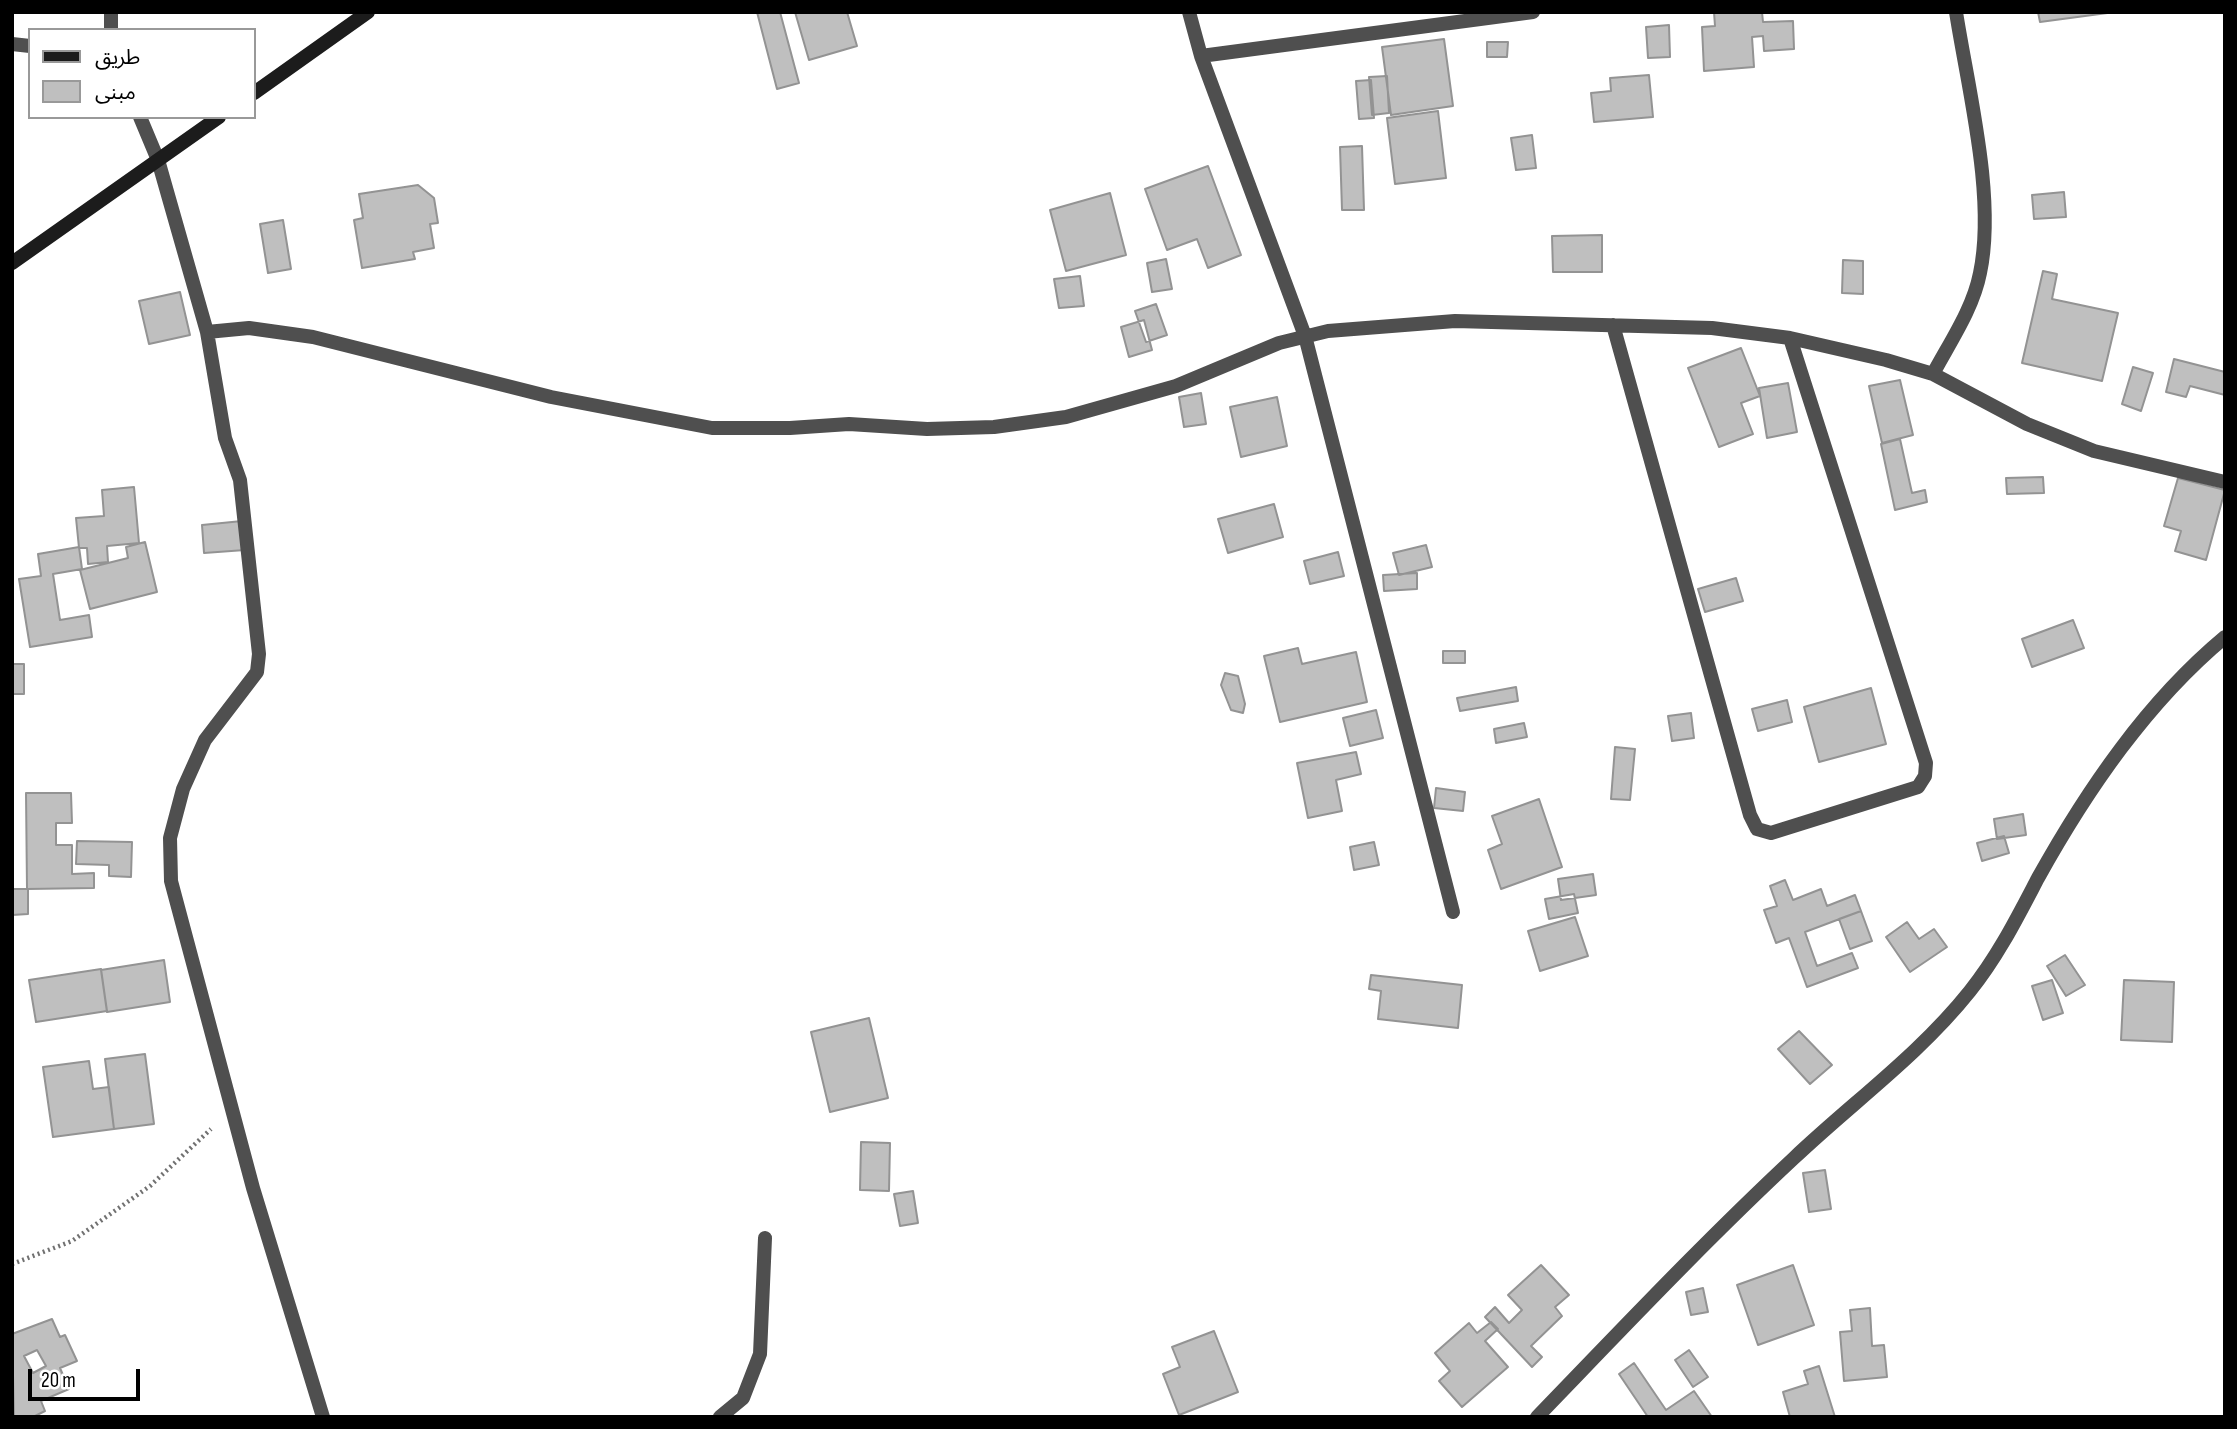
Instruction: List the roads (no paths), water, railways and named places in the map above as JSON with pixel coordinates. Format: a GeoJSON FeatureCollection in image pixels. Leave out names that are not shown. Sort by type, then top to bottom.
{"type":"FeatureCollection","features":[{"type":"Feature","properties":{"kind":"main road"},"geometry":{"type":"LineString","coordinates":[[256,92],[368,12]]}},
{"type":"Feature","properties":{"kind":"main road"},"geometry":{"type":"LineString","coordinates":[[12,263],[216,119]]}},
{"type":"Feature","properties":{"kind":"street"},"geometry":{"type":"LineString","coordinates":[[1189,12],[1201,56],[1305,336],[1453,912]]}},
{"type":"Feature","properties":{"kind":"street"},"geometry":{"type":"LineString","coordinates":[[1201,56],[1533,12]]}},
{"type":"Feature","properties":{"kind":"street"},"geometry":{"type":"LineString","coordinates":[[1933,374],[1970,306],[1980,272],[1984,237],[1982,181],[1956,12]]}},
{"type":"Feature","properties":{"kind":"street"},"geometry":{"type":"LineString","coordinates":[[141,119],[158,160],[207,332],[225,438],[240,480],[259,654],[257,672],[205,740],[183,789],[170,838],[171,871],[186,943],[323,1417]]}},
{"type":"Feature","properties":{"kind":"street"},"geometry":{"type":"LineString","coordinates":[[207,332],[249,328],[313,337],[551,397],[712,428],[790,428],[849,424],[927,429],[994,427],[1066,417],[1176,386],[1305,336],[1366,327],[1455,321],[1712,328],[1848,349],[1933,374],[2027,424],[2094,451],[2225,482]]}},
{"type":"Feature","properties":{"kind":"street"},"geometry":{"type":"LineString","coordinates":[[1613,325],[1750,815],[1757,829],[1771,833],[1918,787],[1926,776],[1926,763],[1790,338]]}},
{"type":"Feature","properties":{"kind":"street"},"geometry":{"type":"LineString","coordinates":[[1537,1417],[1713,1234],[1838,1117],[1912,1056],[1969,993],[2011,933],[2069,827],[2124,745],[2166,692],[2225,637]]}},
{"type":"Feature","properties":{"kind":"street"},"geometry":{"type":"LineString","coordinates":[[720,1417],[743,1398],[760,1354],[765,1238]]}}]}
